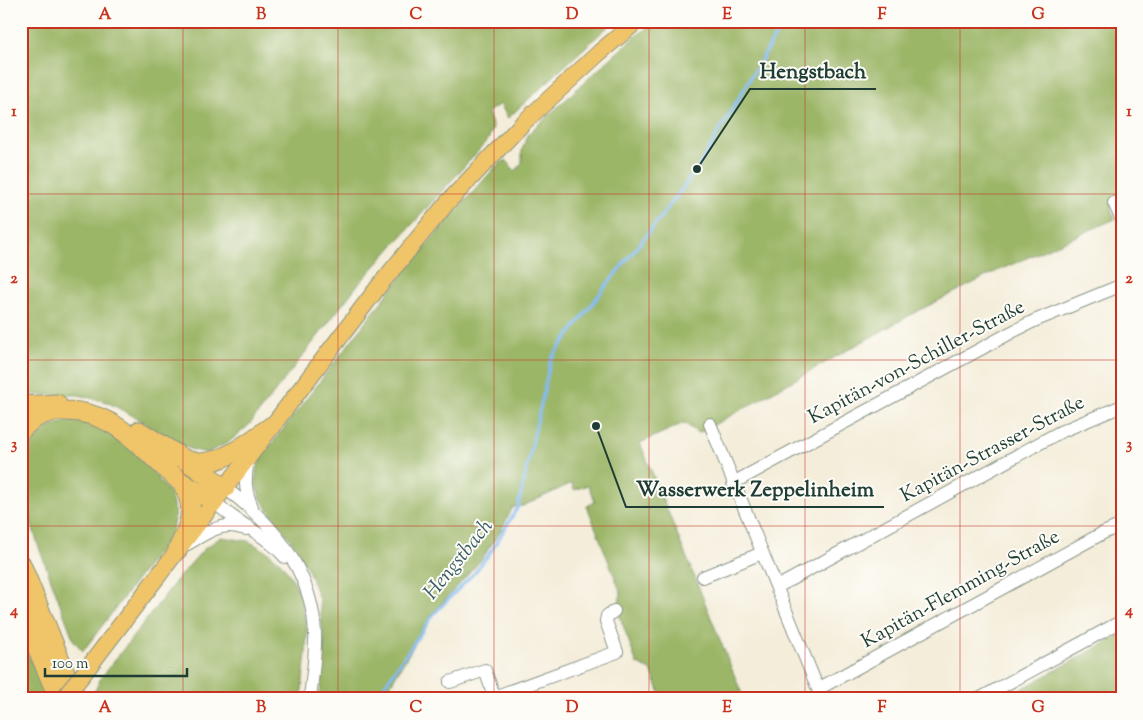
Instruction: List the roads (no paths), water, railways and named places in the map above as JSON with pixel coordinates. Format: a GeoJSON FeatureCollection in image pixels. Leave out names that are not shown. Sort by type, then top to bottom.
{"type":"FeatureCollection","features":[{"type":"Feature","properties":{"kind":"highway"},"geometry":{"type":"LineString","coordinates":[[21,406],[65,403],[95,409],[124,422],[184,459],[219,495]]}},
{"type":"Feature","properties":{"kind":"highway"},"geometry":{"type":"LineString","coordinates":[[21,430],[32,420],[48,413],[70,411],[90,414],[110,422],[128,434],[183,484],[200,493],[219,495]]}},
{"type":"Feature","properties":{"kind":"highway"},"geometry":{"type":"LineString","coordinates":[[184,459],[199,463],[224,457],[272,426]]}},
{"type":"Feature","properties":{"kind":"highway"},"geometry":{"type":"LineString","coordinates":[[178,549],[186,532],[190,512],[190,504],[183,484]]}},
{"type":"Feature","properties":{"kind":"highway"},"geometry":{"type":"LineString","coordinates":[[21,564],[76,699]]}},
{"type":"Feature","properties":{"kind":"highway"},"geometry":{"type":"LineString","coordinates":[[21,609],[59,699]]}},
{"type":"Feature","properties":{"kind":"main road"},"geometry":{"type":"LineString","coordinates":[[63,699],[397,263],[446,203],[522,124],[600,52],[637,21]]}},
{"type":"Feature","properties":{"kind":"street"},"geometry":{"type":"LineString","coordinates":[[1114,203],[1122,220]]}},
{"type":"Feature","properties":{"kind":"street","name":"Kapitän-von-Schiller-Straße"},"geometry":{"type":"LineString","coordinates":[[733,483],[1023,326],[1122,285]]}},
{"type":"Feature","properties":{"kind":"street","name":"Kapitän-Strasser-Straße"},"geometry":{"type":"LineString","coordinates":[[777,587],[1060,432],[1122,406]]}},
{"type":"Feature","properties":{"kind":"street"},"geometry":{"type":"LineString","coordinates":[[710,424],[820,694]]}},
{"type":"Feature","properties":{"kind":"street"},"geometry":{"type":"LineString","coordinates":[[249,457],[245,486],[254,512]]}},
{"type":"Feature","properties":{"kind":"street"},"geometry":{"type":"LineString","coordinates":[[219,495],[242,501],[277,535],[296,565],[310,604],[315,632],[310,699]]}},
{"type":"Feature","properties":{"kind":"street"},"geometry":{"type":"LineString","coordinates":[[219,495],[253,531],[279,550],[302,579]]}},
{"type":"Feature","properties":{"kind":"street","name":"Kapitän-Flemming-Straße"},"geometry":{"type":"LineString","coordinates":[[820,694],[1103,533],[1122,525]]}},
{"type":"Feature","properties":{"kind":"street"},"geometry":{"type":"LineString","coordinates":[[178,549],[220,527],[230,526],[253,531]]}},
{"type":"Feature","properties":{"kind":"street"},"geometry":{"type":"LineString","coordinates":[[702,577],[762,553]]}},
{"type":"Feature","properties":{"kind":"street"},"geometry":{"type":"LineString","coordinates":[[450,682],[485,670],[495,698],[513,695],[617,652],[606,621],[607,616],[614,611]]}},
{"type":"Feature","properties":{"kind":"street"},"geometry":{"type":"LineString","coordinates":[[979,699],[1122,621]]}},
{"type":"Feature","properties":{"kind":"waterway","name":"Hengstbach"},"geometry":{"type":"LineString","coordinates":[[375,699],[434,614],[476,571],[492,550],[518,507],[551,359],[697,169],[784,21]]}},
{"type":"Feature","properties":{"kind":"place","name":"Hengstbach"},"geometry":{"type":"Point","coordinates":[697,169]}},
{"type":"Feature","properties":{"kind":"place","name":"Wasserwerk Zeppelinheim"},"geometry":{"type":"Point","coordinates":[596,426]}}]}
